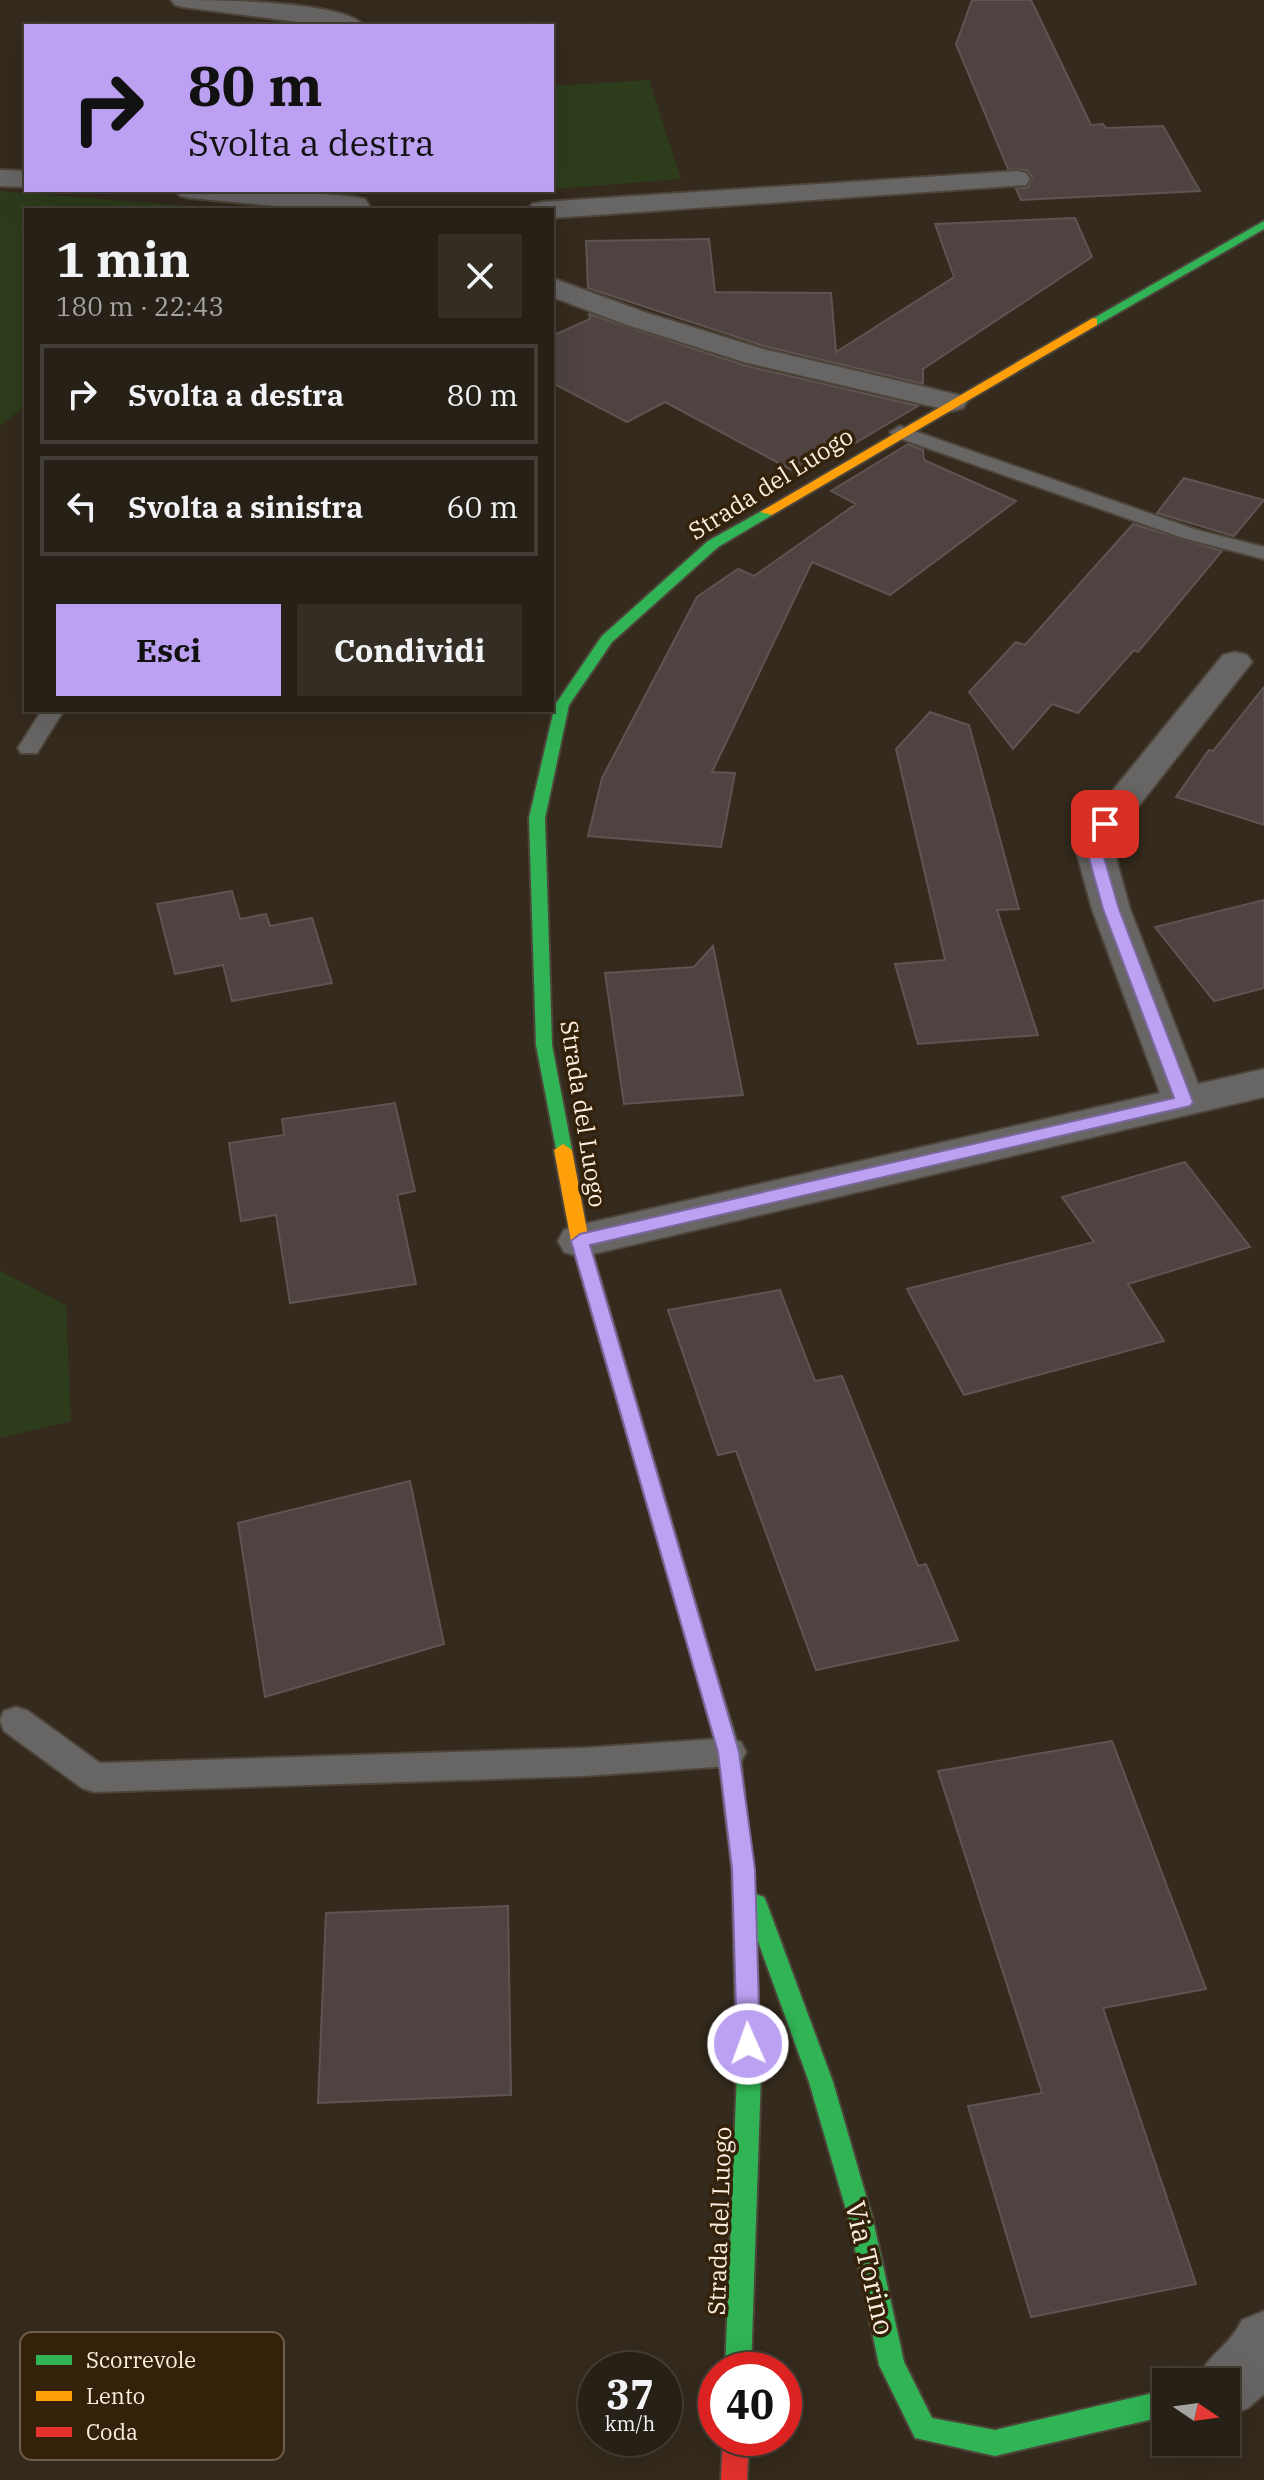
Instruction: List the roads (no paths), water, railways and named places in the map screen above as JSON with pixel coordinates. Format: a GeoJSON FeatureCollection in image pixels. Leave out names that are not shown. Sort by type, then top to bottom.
{"type":"FeatureCollection","features":[{"type":"Feature","properties":{"kind":"street"},"geometry":{"type":"LineString","coordinates":[[183,0],[327,17],[346,24]]}},
{"type":"Feature","properties":{"kind":"street"},"geometry":{"type":"LineString","coordinates":[[0,178],[24,179]]}},
{"type":"Feature","properties":{"kind":"street"},"geometry":{"type":"LineString","coordinates":[[554,209],[1017,179]]}},
{"type":"Feature","properties":{"kind":"street"},"geometry":{"type":"LineString","coordinates":[[218,192],[356,202]]}},
{"type":"Feature","properties":{"kind":"street","name":"Strada del Luogo"},"geometry":{"type":"LineString","coordinates":[[739,2352],[749,2073],[743,1869],[729,1752],[580,1241],[544,1030],[537,818],[557,701],[607,639],[713,544],[900,432],[1264,224]]}},
{"type":"Feature","properties":{"kind":"street"},"geometry":{"type":"LineString","coordinates":[[554,288],[637,319],[755,356],[952,402]]}},
{"type":"Feature","properties":{"kind":"street"},"geometry":{"type":"LineString","coordinates":[[1184,1102],[1111,909],[1094,847],[1105,824],[1235,662]]}},
{"type":"Feature","properties":{"kind":"street"},"geometry":{"type":"LineString","coordinates":[[580,1241],[1264,1083]]}},
{"type":"Feature","properties":{"kind":"street","name":"Via Torino"},"geometry":{"type":"LineString","coordinates":[[743,1869],[821,2082],[861,2220],[892,2365],[924,2429],[995,2443],[1152,2406]]}},
{"type":"Feature","properties":{"kind":"street"},"geometry":{"type":"LineString","coordinates":[[1240,2374],[1255,2361],[1264,2342]]}},
{"type":"Feature","properties":{"kind":"street"},"geometry":{"type":"LineString","coordinates":[[734,2480],[735,2456]]}},
{"type":"Feature","properties":{"kind":"lane"},"geometry":{"type":"LineString","coordinates":[[900,432],[1190,534],[1264,553]]}},
{"type":"Feature","properties":{"kind":"lane"},"geometry":{"type":"LineString","coordinates":[[29,748],[52,712]]}},
{"type":"Feature","properties":{"kind":"lane"},"geometry":{"type":"LineString","coordinates":[[16,1721],[94,1778],[584,1762],[729,1752]]}}]}
